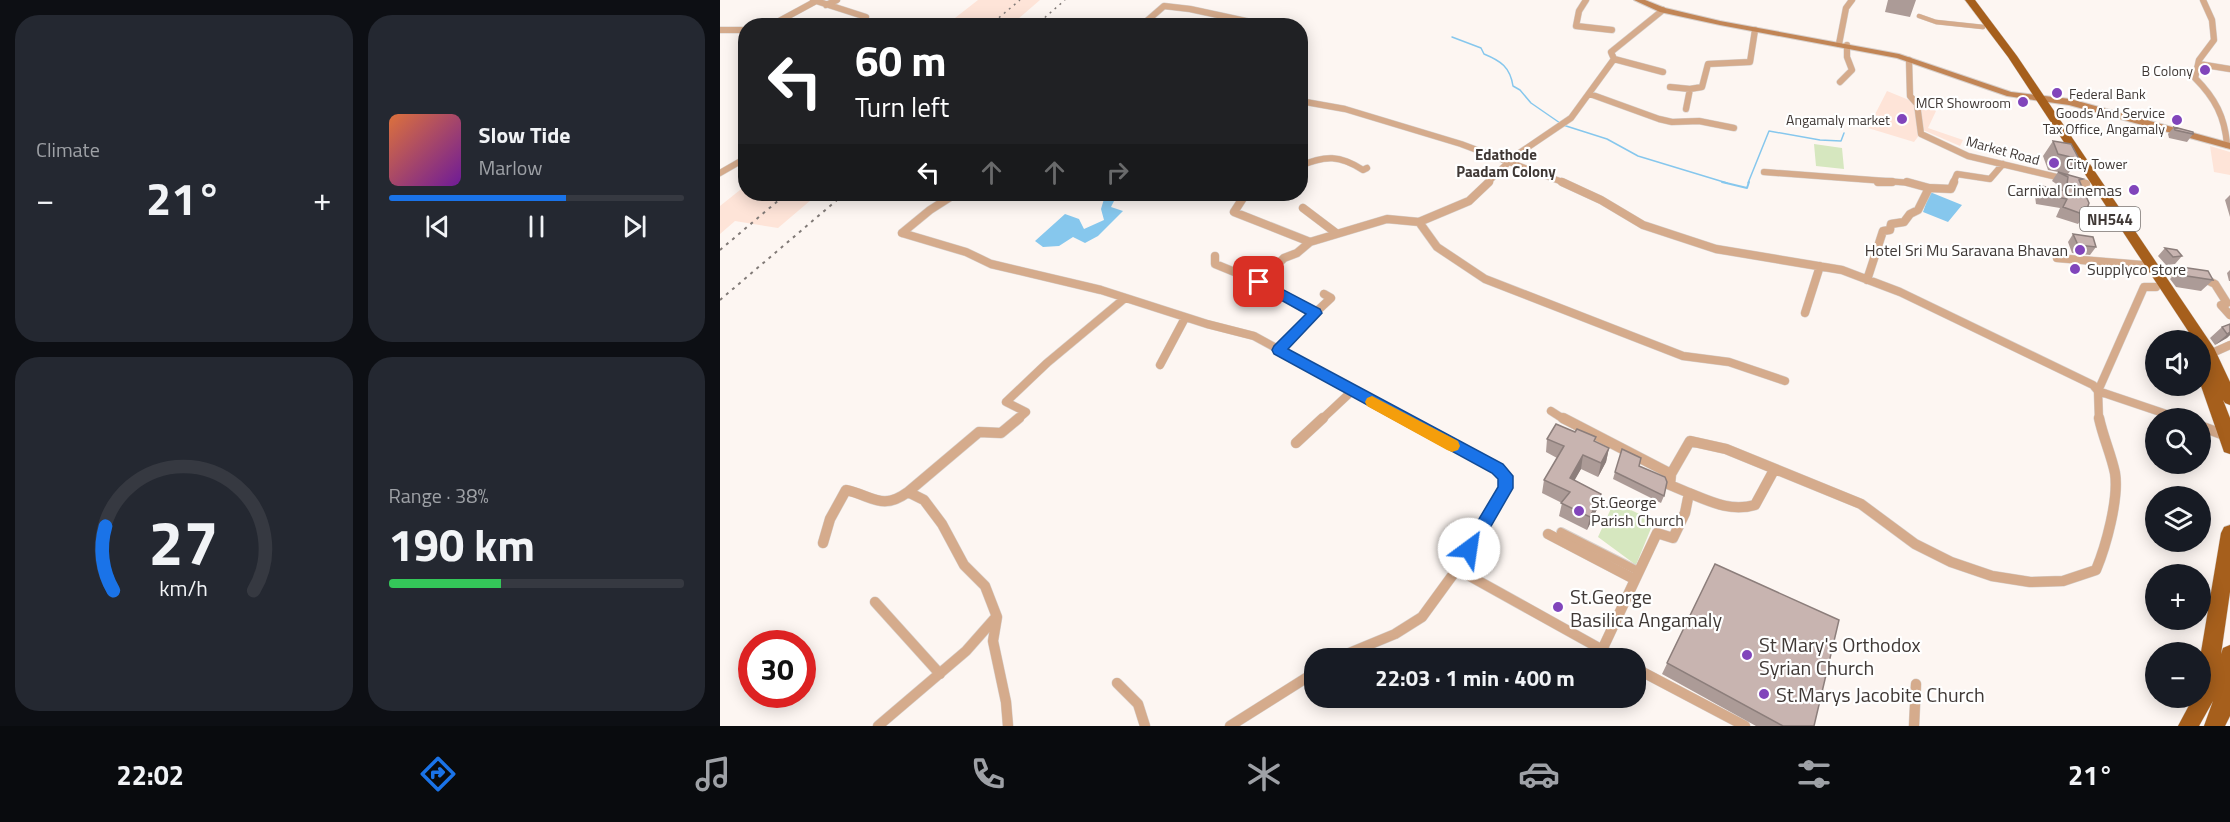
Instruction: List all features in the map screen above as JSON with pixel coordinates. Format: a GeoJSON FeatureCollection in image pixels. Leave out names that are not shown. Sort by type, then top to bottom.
{"type":"FeatureCollection","features":[{"type":"Feature","properties":{"kind":"highway","name":"NH544"},"geometry":{"type":"LineString","coordinates":[[1963,0],[2034,98],[2148,268],[2182,330]]}},
{"type":"Feature","properties":{"kind":"highway","name":"NH544"},"geometry":{"type":"LineString","coordinates":[[1970,0],[2012,56],[2034,98],[2086,184],[2216,355],[2228,392]]}},
{"type":"Feature","properties":{"kind":"highway","name":"NH544"},"geometry":{"type":"LineString","coordinates":[[2216,355],[2216,399],[2229,442]]}},
{"type":"Feature","properties":{"kind":"highway"},"geometry":{"type":"LineString","coordinates":[[2188,726],[2197,714],[2204,698],[2230,533]]}},
{"type":"Feature","properties":{"kind":"highway"},"geometry":{"type":"LineString","coordinates":[[2214,726],[2221,713],[2230,655]]}},
{"type":"Feature","properties":{"kind":"main road"},"geometry":{"type":"LineString","coordinates":[[1638,0],[1663,10],[1755,30],[1843,44],[1909,60],[1994,90],[2094,107],[2229,146]]}},
{"type":"Feature","properties":{"kind":"street"},"geometry":{"type":"LineString","coordinates":[[826,5],[837,0]]}},
{"type":"Feature","properties":{"kind":"street"},"geometry":{"type":"LineString","coordinates":[[1586,0],[1579,11],[1576,26],[1612,30]]}},
{"type":"Feature","properties":{"kind":"street"},"geometry":{"type":"LineString","coordinates":[[1840,82],[1852,70],[1843,44],[1846,8],[1852,0]]}},
{"type":"Feature","properties":{"kind":"street"},"geometry":{"type":"LineString","coordinates":[[2203,0],[2212,20],[2214,40],[2199,60],[2194,78],[2212,94],[2222,112],[2229,146]]}},
{"type":"Feature","properties":{"kind":"street"},"geometry":{"type":"LineString","coordinates":[[784,18],[814,1],[865,18]]}},
{"type":"Feature","properties":{"kind":"street"},"geometry":{"type":"LineString","coordinates":[[1150,18],[1164,6],[1228,18]]}},
{"type":"Feature","properties":{"kind":"street"},"geometry":{"type":"LineString","coordinates":[[1663,10],[1611,52],[1614,58],[1663,72]]}},
{"type":"Feature","properties":{"kind":"street"},"geometry":{"type":"LineString","coordinates":[[1919,16],[1936,22],[1983,27]]}},
{"type":"Feature","properties":{"kind":"street"},"geometry":{"type":"LineString","coordinates":[[720,30],[738,30]]}},
{"type":"Feature","properties":{"kind":"street"},"geometry":{"type":"LineString","coordinates":[[1670,87],[1690,89],[1702,87],[1708,64],[1750,62],[1753,55],[1751,40],[1755,30]]}},
{"type":"Feature","properties":{"kind":"street"},"geometry":{"type":"LineString","coordinates":[[1259,282],[1284,258],[1297,253],[1310,242],[1387,219],[1419,222],[1469,201],[1509,163],[1547,132],[1571,118],[1614,58]]}},
{"type":"Feature","properties":{"kind":"street","name":"Market Road"},"geometry":{"type":"LineString","coordinates":[[1909,60],[1910,96],[1917,104],[1921,134],[1968,156],[2086,184]]}},
{"type":"Feature","properties":{"kind":"street"},"geometry":{"type":"LineString","coordinates":[[2199,64],[2230,69]]}},
{"type":"Feature","properties":{"kind":"street"},"geometry":{"type":"LineString","coordinates":[[1686,109],[1690,89]]}},
{"type":"Feature","properties":{"kind":"street"},"geometry":{"type":"LineString","coordinates":[[1590,94],[1671,122],[1699,121],[1734,128]]}},
{"type":"Feature","properties":{"kind":"street"},"geometry":{"type":"LineString","coordinates":[[1308,102],[1345,109],[1461,144],[1561,181],[1601,200],[1643,225],[1684,239],[1716,249],[1842,270],[1982,330],[2093,385],[2098,391],[2148,408]]}},
{"type":"Feature","properties":{"kind":"street"},"geometry":{"type":"LineString","coordinates":[[1308,162],[1319,157],[1332,156],[1346,159],[1363,170],[1367,168]]}},
{"type":"Feature","properties":{"kind":"street"},"geometry":{"type":"LineString","coordinates":[[720,173],[738,163]]}},
{"type":"Feature","properties":{"kind":"street"},"geometry":{"type":"LineString","coordinates":[[1764,172],[1882,182],[1905,181],[1929,188],[1952,189],[1957,174],[1990,179],[2003,164]]}},
{"type":"Feature","properties":{"kind":"street"},"geometry":{"type":"LineString","coordinates":[[1867,280],[1883,231],[1890,230],[1892,224],[1904,222],[1910,214],[1918,210],[1929,188]]}},
{"type":"Feature","properties":{"kind":"street"},"geometry":{"type":"LineString","coordinates":[[944,201],[902,233],[956,249],[991,264],[1152,305],[1185,318],[1254,336],[1497,468],[1505,476],[1505,488],[1457,569],[1422,617],[1395,634],[1358,648]]}},
{"type":"Feature","properties":{"kind":"street"},"geometry":{"type":"LineString","coordinates":[[1241,201],[1234,212],[1310,242]]}},
{"type":"Feature","properties":{"kind":"street"},"geometry":{"type":"LineString","coordinates":[[1304,208],[1336,233]]}},
{"type":"Feature","properties":{"kind":"street"},"geometry":{"type":"LineString","coordinates":[[1419,222],[1437,247],[1485,279],[1683,356],[1730,362],[1785,381]]}},
{"type":"Feature","properties":{"kind":"street"},"geometry":{"type":"LineString","coordinates":[[1215,256],[1215,264],[1259,282],[1315,313]]}},
{"type":"Feature","properties":{"kind":"street"},"geometry":{"type":"LineString","coordinates":[[2057,258],[2148,268],[2211,279],[2219,287],[2227,303],[2221,305],[2230,315]]}},
{"type":"Feature","properties":{"kind":"street"},"geometry":{"type":"LineString","coordinates":[[1805,313],[1820,266]]}},
{"type":"Feature","properties":{"kind":"street"},"geometry":{"type":"LineString","coordinates":[[1774,470],[1755,506],[1744,509],[1731,509],[1670,485],[1671,474],[1690,441],[1726,449],[1861,504],[1915,544],[1951,562],[1992,576],[2030,582],[2063,581],[2096,570],[2106,547],[2113,507],[2115,474],[2103,439],[2099,418],[2098,391],[2144,287],[2157,286]]}},
{"type":"Feature","properties":{"kind":"street"},"geometry":{"type":"LineString","coordinates":[[1278,350],[1330,298],[1324,294]]}},
{"type":"Feature","properties":{"kind":"street"},"geometry":{"type":"LineString","coordinates":[[823,543],[830,519],[846,490],[858,492],[881,503],[896,502],[979,432],[1001,433],[1026,412],[1006,402],[1047,363],[1125,298]]}},
{"type":"Feature","properties":{"kind":"street"},"geometry":{"type":"LineString","coordinates":[[1160,365],[1185,318]]}},
{"type":"Feature","properties":{"kind":"street"},"geometry":{"type":"LineString","coordinates":[[2216,355],[2230,345]]}},
{"type":"Feature","properties":{"kind":"street"},"geometry":{"type":"LineString","coordinates":[[1296,443],[1352,391]]}},
{"type":"Feature","properties":{"kind":"street"},"geometry":{"type":"LineString","coordinates":[[1551,411],[1584,431],[1671,474]]}},
{"type":"Feature","properties":{"kind":"street"},"geometry":{"type":"LineString","coordinates":[[2211,432],[2229,442]]}},
{"type":"Feature","properties":{"kind":"street"},"geometry":{"type":"LineString","coordinates":[[909,492],[924,500],[942,524],[964,565],[985,586],[997,617],[993,642],[1006,702],[1008,726]]}},
{"type":"Feature","properties":{"kind":"street"},"geometry":{"type":"LineString","coordinates":[[1603,648],[1657,533],[1673,538],[1685,513],[1689,493]]}},
{"type":"Feature","properties":{"kind":"street"},"geometry":{"type":"LineString","coordinates":[[1561,532],[1636,575]]}},
{"type":"Feature","properties":{"kind":"street"},"geometry":{"type":"LineString","coordinates":[[1548,534],[1636,575]]}},
{"type":"Feature","properties":{"kind":"street"},"geometry":{"type":"LineString","coordinates":[[1457,569],[1598,648]]}},
{"type":"Feature","properties":{"kind":"street"},"geometry":{"type":"LineString","coordinates":[[875,602],[939,674]]}},
{"type":"Feature","properties":{"kind":"street"},"geometry":{"type":"LineString","coordinates":[[878,726],[966,651],[997,617]]}},
{"type":"Feature","properties":{"kind":"street"},"geometry":{"type":"LineString","coordinates":[[1646,674],[1745,726]]}},
{"type":"Feature","properties":{"kind":"street"},"geometry":{"type":"LineString","coordinates":[[1230,726],[1304,679]]}},
{"type":"Feature","properties":{"kind":"street"},"geometry":{"type":"LineString","coordinates":[[1117,682],[1138,704],[1145,726]]}},
{"type":"Feature","properties":{"kind":"street"},"geometry":{"type":"LineString","coordinates":[[1914,726],[1916,684]]}},
{"type":"Feature","properties":{"kind":"shaded area"},"geometry":{"type":"Polygon","coordinates":[[[978,0],[1040,0],[1019,18],[955,18],[978,0]]]}},
{"type":"Feature","properties":{"kind":"shaded area","name":"Angamaly market"},"geometry":{"type":"Polygon","coordinates":[[[1887,91],[1936,111],[1928,128],[1963,140],[1960,146],[1923,130],[1914,142],[1868,128],[1887,91]]]}},
{"type":"Feature","properties":{"kind":"shaded area"},"geometry":{"type":"Polygon","coordinates":[[[2210,146],[2230,152],[2230,175],[2214,172],[2210,146]]]}},
{"type":"Feature","properties":{"kind":"shaded area"},"geometry":{"type":"Polygon","coordinates":[[[738,192],[738,201],[810,201],[778,228],[735,221],[720,234],[720,206],[738,192]]]}},
{"type":"Feature","properties":{"kind":"green space"},"geometry":{"type":"Polygon","coordinates":[[[1814,144],[1842,148],[1844,169],[1816,166],[1814,144]]]}},
{"type":"Feature","properties":{"kind":"green space"},"geometry":{"type":"Polygon","coordinates":[[[1614,502],[1654,521],[1636,565],[1598,537],[1614,502]]]}},
{"type":"Feature","properties":{"kind":"water"},"geometry":{"type":"Polygon","coordinates":[[[1930,192],[1962,205],[1948,222],[1923,212],[1930,192]]]}},
{"type":"Feature","properties":{"kind":"water"},"geometry":{"type":"Polygon","coordinates":[[[1103,201],[1114,201],[1111,207],[1123,211],[1098,236],[1085,243],[1073,237],[1059,246],[1043,247],[1035,241],[1065,214],[1079,219],[1084,229],[1104,220],[1101,209],[1103,201]]]}},
{"type":"Feature","properties":{"kind":"building"},"geometry":{"type":"Polygon","coordinates":[[[2174,127],[2193,132],[2193,134],[2175,130],[2174,127]]]}},
{"type":"Feature","properties":{"kind":"building"},"geometry":{"type":"Polygon","coordinates":[[[2053,141],[2071,144],[2079,159],[2058,154],[2053,141]]]}},
{"type":"Feature","properties":{"kind":"building"},"geometry":{"type":"Polygon","coordinates":[[[2058,172],[2083,179],[2079,180],[2089,203],[2085,215],[2063,207],[2067,199],[2042,194],[2041,186],[2066,191],[2068,177],[2058,172]]]}},
{"type":"Feature","properties":{"kind":"building"},"geometry":{"type":"Polygon","coordinates":[[[2073,234],[2093,237],[2096,247],[2078,245],[2073,234]]]}},
{"type":"Feature","properties":{"kind":"building"},"geometry":{"type":"Polygon","coordinates":[[[2165,248],[2177,250],[2182,256],[2173,257],[2165,248]]]}},
{"type":"Feature","properties":{"kind":"building"},"geometry":{"type":"Polygon","coordinates":[[[2181,267],[2208,271],[2213,280],[2187,276],[2181,267]]]}},
{"type":"Feature","properties":{"kind":"building"},"geometry":{"type":"Polygon","coordinates":[[[2230,324],[2230,332],[2227,334],[2222,327],[2230,324]]]}},
{"type":"Feature","properties":{"kind":"building"},"geometry":{"type":"Polygon","coordinates":[[[1556,424],[1596,437],[1594,441],[1609,448],[1601,463],[1583,455],[1570,478],[1601,494],[1590,517],[1561,503],[1570,492],[1544,480],[1564,446],[1547,439],[1556,424]]]}},
{"type":"Feature","properties":{"kind":"building"},"geometry":{"type":"Polygon","coordinates":[[[1622,449],[1641,458],[1639,466],[1665,477],[1667,482],[1664,496],[1615,472],[1622,449]]]}},
{"type":"Feature","properties":{"kind":"building","name":"St Mary's Orthodox Syrian Church"},"geometry":{"type":"Polygon","coordinates":[[[1715,564],[1839,620],[1814,726],[1783,726],[1667,663],[1715,564]]]}},
{"type":"Feature","properties":{"kind":"waterway"},"geometry":{"type":"LineString","coordinates":[[1452,37],[1481,48],[1484,54],[1500,62],[1510,74],[1513,86],[1520,90],[1531,103],[1560,123]]}},
{"type":"Feature","properties":{"kind":"waterway"},"geometry":{"type":"LineString","coordinates":[[1563,125],[1607,139],[1638,156],[1727,183]]}},
{"type":"Feature","properties":{"kind":"waterway"},"geometry":{"type":"LineString","coordinates":[[1748,183],[1769,131],[1820,140],[1841,141],[1844,133]]}},
{"type":"Feature","properties":{"kind":"waterway"},"geometry":{"type":"LineString","coordinates":[[1722,182],[1747,188],[1749,182]]}},
{"type":"Feature","properties":{"kind":"railway"},"geometry":{"type":"LineString","coordinates":[[999,18],[1020,0]]}},
{"type":"Feature","properties":{"kind":"railway"},"geometry":{"type":"LineString","coordinates":[[1044,18],[1065,0]]}},
{"type":"Feature","properties":{"kind":"railway"},"geometry":{"type":"LineString","coordinates":[[720,250],[778,201]]}},
{"type":"Feature","properties":{"kind":"railway"},"geometry":{"type":"LineString","coordinates":[[720,300],[836,201]]}},
{"type":"Feature","properties":{"kind":"slow traffic"},"geometry":{"type":"LineString","coordinates":[[1372,402],[1452,446]]}},
{"type":"Feature","properties":{"kind":"place","name":"B Colony"},"geometry":{"type":"Point","coordinates":[2205,70]}},
{"type":"Feature","properties":{"kind":"place","name":"Federal Bank"},"geometry":{"type":"Point","coordinates":[2057,93]}},
{"type":"Feature","properties":{"kind":"place","name":"MCR Showroom"},"geometry":{"type":"Point","coordinates":[2023,102]}},
{"type":"Feature","properties":{"kind":"place","name":"Angamaly market"},"geometry":{"type":"Point","coordinates":[1902,119]}},
{"type":"Feature","properties":{"kind":"place","name":"Goods And Service Tax Office, Angamaly"},"geometry":{"type":"Point","coordinates":[2177,120]}},
{"type":"Feature","properties":{"kind":"place","name":"City Tower"},"geometry":{"type":"Point","coordinates":[2054,163]}},
{"type":"Feature","properties":{"kind":"place","name":"Carnival Cinemas"},"geometry":{"type":"Point","coordinates":[2134,190]}},
{"type":"Feature","properties":{"kind":"place","name":"Hotel Sri Mu Saravana Bhavan"},"geometry":{"type":"Point","coordinates":[2080,250]}},
{"type":"Feature","properties":{"kind":"place","name":"Supplyco store"},"geometry":{"type":"Point","coordinates":[2075,269]}},
{"type":"Feature","properties":{"kind":"place","name":"St.George Parish Church"},"geometry":{"type":"Point","coordinates":[1579,511]}},
{"type":"Feature","properties":{"kind":"place","name":"St.George Basilica Angamaly"},"geometry":{"type":"Point","coordinates":[1558,607]}},
{"type":"Feature","properties":{"kind":"place","name":"St Mary's Orthodox Syrian Church"},"geometry":{"type":"Point","coordinates":[1747,655]}},
{"type":"Feature","properties":{"kind":"place","name":"St.Marys Jacobite Church"},"geometry":{"type":"Point","coordinates":[1764,694]}},
{"type":"Feature","properties":{"kind":"district","name":"Edathode Paadam Colony"},"geometry":{"type":"Point","coordinates":[1506,162]}},
{"type":"Feature","properties":{"kind":"route"},"geometry":{"type":"LineString","coordinates":[[1259,282],[1315,313],[1278,350],[1497,468],[1505,476],[1505,488],[1469,549]]}}]}
